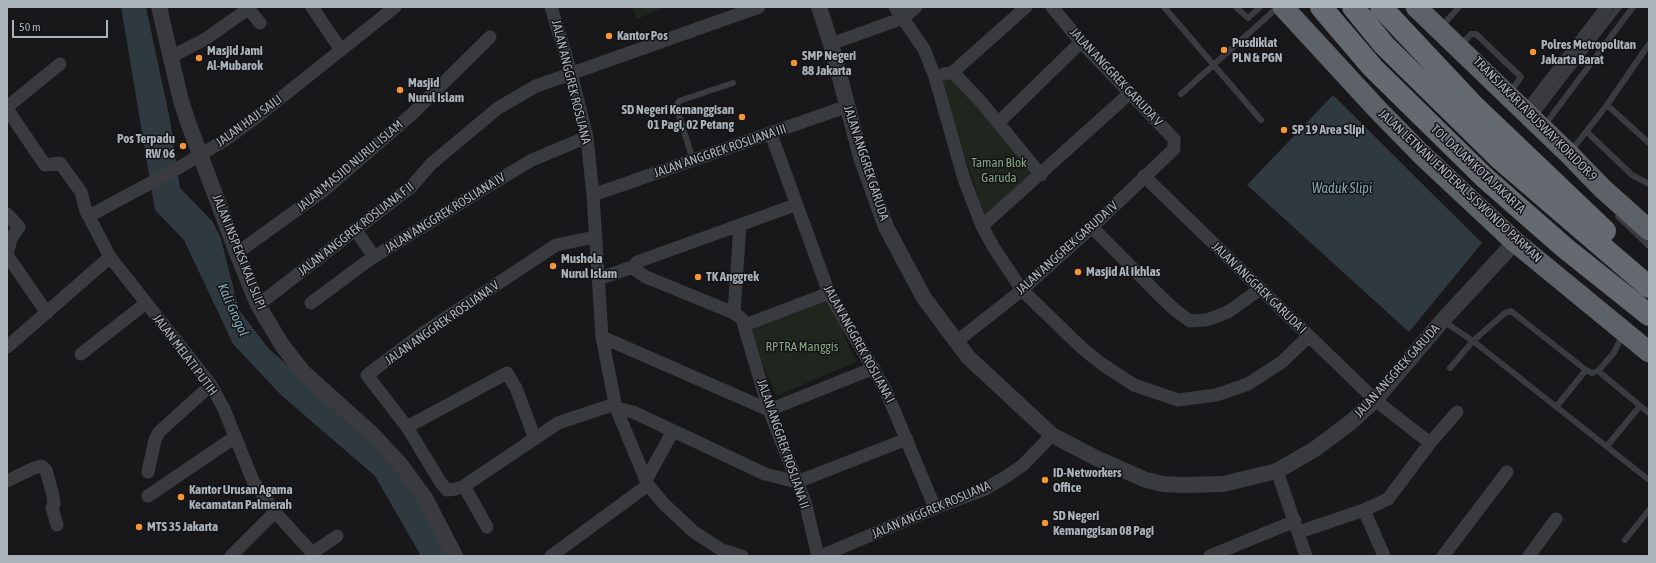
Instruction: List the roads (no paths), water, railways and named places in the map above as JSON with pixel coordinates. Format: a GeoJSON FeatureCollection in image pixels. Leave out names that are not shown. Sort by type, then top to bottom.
{"type":"FeatureCollection","features":[{"type":"Feature","properties":{"kind":"highway","name":"JALAN LETNAN JENDERAL SISWONDO PARMAN"},"geometry":{"type":"LineString","coordinates":[[1283,7],[1394,127],[1517,239],[1649,352]]}},
{"type":"Feature","properties":{"kind":"highway","name":"TOL DALAM KOTA JAKARTA"},"geometry":{"type":"LineString","coordinates":[[1321,7],[1373,68],[1484,177],[1565,248],[1649,315]]}},
{"type":"Feature","properties":{"kind":"highway","name":"TOL DALAM KOTA JAKARTA"},"geometry":{"type":"LineString","coordinates":[[1353,7],[1384,45],[1500,158],[1649,287]]}},
{"type":"Feature","properties":{"kind":"highway"},"geometry":{"type":"LineString","coordinates":[[1381,7],[1474,106],[1626,251],[1649,280]]}},
{"type":"Feature","properties":{"kind":"highway"},"geometry":{"type":"LineString","coordinates":[[1414,11],[1439,30],[1534,120],[1603,189],[1649,230]]}},
{"type":"Feature","properties":{"kind":"street","name":"JALAN INSPEKSI KALI SLIPI"},"geometry":{"type":"LineString","coordinates":[[159,7],[181,101],[236,253],[258,305],[282,345],[303,372],[371,433],[400,464],[425,498],[455,556]]}},
{"type":"Feature","properties":{"kind":"street"},"geometry":{"type":"LineString","coordinates":[[312,7],[341,50]]}},
{"type":"Feature","properties":{"kind":"street","name":"JALAN HAJI SAILI"},"geometry":{"type":"LineString","coordinates":[[89,216],[200,155],[258,116],[395,7]]}},
{"type":"Feature","properties":{"kind":"street","name":"JALAN ANGGREK ROSLIANA"},"geometry":{"type":"LineString","coordinates":[[551,7],[571,74],[586,137],[593,195],[602,337],[615,406],[647,483],[664,504],[694,532],[722,550],[742,556]]}},
{"type":"Feature","properties":{"kind":"street","name":"JALAN ANGGREK ROSLIANA F II"},"geometry":{"type":"LineString","coordinates":[[258,305],[412,186],[431,164],[498,108],[536,86],[758,7]]}},
{"type":"Feature","properties":{"kind":"street","name":"JALAN ANGGREK GARUDA"},"geometry":{"type":"LineString","coordinates":[[820,7],[861,157],[886,227],[924,298],[968,357],[1003,392],[1052,436],[1146,480],[1163,484],[1223,484],[1277,471],[1315,449],[1351,422],[1375,400],[1442,321],[1517,239]]}},
{"type":"Feature","properties":{"kind":"street"},"geometry":{"type":"LineString","coordinates":[[831,44],[899,12],[916,7]]}},
{"type":"Feature","properties":{"kind":"street"},"geometry":{"type":"LineString","coordinates":[[935,77],[953,72],[1026,7]]}},
{"type":"Feature","properties":{"kind":"street","name":"JALAN ANGGREK GARUDA V"},"geometry":{"type":"LineString","coordinates":[[1052,7],[1081,42],[1174,139],[1174,149]]}},
{"type":"Feature","properties":{"kind":"street"},"geometry":{"type":"LineString","coordinates":[[1534,120],[1608,7]]}},
{"type":"Feature","properties":{"kind":"street"},"geometry":{"type":"LineString","coordinates":[[170,57],[204,40],[248,8],[260,23]]}},
{"type":"Feature","properties":{"kind":"street"},"geometry":{"type":"LineString","coordinates":[[899,12],[924,49],[935,77],[964,179],[982,226],[994,248],[1022,290],[1083,349],[1102,364],[1134,385],[1178,400],[1216,394],[1248,384],[1282,362],[1309,336]]}},
{"type":"Feature","properties":{"kind":"street","name":"JALAN MASJID NURUL ISLAM"},"geometry":{"type":"LineString","coordinates":[[236,253],[323,191],[412,114],[490,37]]}},
{"type":"Feature","properties":{"kind":"street"},"geometry":{"type":"LineString","coordinates":[[998,122],[1081,42]]}},
{"type":"Feature","properties":{"kind":"street"},"geometry":{"type":"LineString","coordinates":[[7,108],[60,64]]}},
{"type":"Feature","properties":{"kind":"street"},"geometry":{"type":"LineString","coordinates":[[953,72],[998,122],[1041,175]]}},
{"type":"Feature","properties":{"kind":"street"},"geometry":{"type":"LineString","coordinates":[[982,226],[1041,175],[1130,93]]}},
{"type":"Feature","properties":{"kind":"street","name":"JALAN ANGGREK ROSLIANA III"},"geometry":{"type":"LineString","coordinates":[[593,195],[848,106]]}},
{"type":"Feature","properties":{"kind":"street","name":"JALAN MELATI PUTIH"},"geometry":{"type":"LineString","coordinates":[[7,108],[45,165],[60,163],[81,192],[89,216],[110,258],[211,385],[224,409],[249,474],[275,512],[313,554]]}},
{"type":"Feature","properties":{"kind":"street","name":"JALAN ANGGREK ROSLIANA I"},"geometry":{"type":"LineString","coordinates":[[771,134],[795,205],[829,293],[886,391],[935,508]]}},
{"type":"Feature","properties":{"kind":"street","name":"JALAN ANGGREK ROSLIANA IV"},"geometry":{"type":"LineString","coordinates":[[311,303],[374,257],[532,160],[586,137]]}},
{"type":"Feature","properties":{"kind":"street","name":"JALAN ANGGREK GARUDA IV"},"geometry":{"type":"LineString","coordinates":[[956,342],[1022,290],[1092,227],[1174,149]]}},
{"type":"Feature","properties":{"kind":"street","name":"JALAN ANGGREK GARUDA I"},"geometry":{"type":"LineString","coordinates":[[1144,176],[1375,400],[1430,443]]}},
{"type":"Feature","properties":{"kind":"street"},"geometry":{"type":"LineString","coordinates":[[598,279],[635,266],[638,262],[795,205]]}},
{"type":"Feature","properties":{"kind":"street"},"geometry":{"type":"LineString","coordinates":[[7,214],[19,227],[11,239],[7,255],[47,313]]}},
{"type":"Feature","properties":{"kind":"street"},"geometry":{"type":"LineString","coordinates":[[734,313],[740,225]]}},
{"type":"Feature","properties":{"kind":"street"},"geometry":{"type":"LineString","coordinates":[[1092,227],[1158,294],[1175,310],[1190,321],[1207,320],[1228,312],[1260,289]]}},
{"type":"Feature","properties":{"kind":"street"},"geometry":{"type":"LineString","coordinates":[[355,229],[374,257]]}},
{"type":"Feature","properties":{"kind":"street","name":"JALAN ANGGREK ROSLIANA V"},"geometry":{"type":"LineString","coordinates":[[464,486],[456,490],[447,490],[441,483],[408,427],[367,375],[423,333],[556,245],[595,237]]}},
{"type":"Feature","properties":{"kind":"street"},"geometry":{"type":"LineString","coordinates":[[7,347],[110,258]]}},
{"type":"Feature","properties":{"kind":"street","name":"JALAN ANGGREK ROSLIANA II"},"geometry":{"type":"LineString","coordinates":[[635,266],[637,271],[646,277],[739,316],[745,326],[769,410],[805,502],[820,556]]}},
{"type":"Feature","properties":{"kind":"street"},"geometry":{"type":"LineString","coordinates":[[745,326],[829,293]]}},
{"type":"Feature","properties":{"kind":"street"},"geometry":{"type":"LineString","coordinates":[[81,354],[146,303]]}},
{"type":"Feature","properties":{"kind":"street"},"geometry":{"type":"LineString","coordinates":[[602,337],[769,410],[874,368]]}},
{"type":"Feature","properties":{"kind":"street"},"geometry":{"type":"LineString","coordinates":[[408,427],[507,373],[516,388],[535,439]]}},
{"type":"Feature","properties":{"kind":"street"},"geometry":{"type":"LineString","coordinates":[[148,472],[155,440],[159,432],[211,385]]}},
{"type":"Feature","properties":{"kind":"street"},"geometry":{"type":"LineString","coordinates":[[487,527],[464,486],[558,423],[615,406],[633,412],[765,474],[797,482],[907,439]]}},
{"type":"Feature","properties":{"kind":"street"},"geometry":{"type":"LineString","coordinates":[[1210,556],[1297,527],[1364,510],[1388,499],[1430,443],[1457,412]]}},
{"type":"Feature","properties":{"kind":"street"},"geometry":{"type":"LineString","coordinates":[[552,556],[647,483],[673,431]]}},
{"type":"Feature","properties":{"kind":"street","name":"JALAN ANGGREK ROSLIANA"},"geometry":{"type":"LineString","coordinates":[[820,556],[935,508],[983,490],[1023,465],[1052,436]]}},
{"type":"Feature","properties":{"kind":"street"},"geometry":{"type":"LineString","coordinates":[[148,496],[235,437]]}},
{"type":"Feature","properties":{"kind":"street"},"geometry":{"type":"LineString","coordinates":[[7,481],[34,468],[41,466],[44,468],[46,470],[53,495],[54,504],[52,508],[57,525]]}},
{"type":"Feature","properties":{"kind":"street"},"geometry":{"type":"LineString","coordinates":[[1277,471],[1306,556]]}},
{"type":"Feature","properties":{"kind":"street"},"geometry":{"type":"LineString","coordinates":[[1443,556],[1507,472]]}},
{"type":"Feature","properties":{"kind":"street"},"geometry":{"type":"LineString","coordinates":[[1364,510],[1384,556]]}},
{"type":"Feature","properties":{"kind":"street"},"geometry":{"type":"LineString","coordinates":[[231,556],[275,512]]}},
{"type":"Feature","properties":{"kind":"street"},"geometry":{"type":"LineString","coordinates":[[1529,556],[1556,518]]}},
{"type":"Feature","properties":{"kind":"street"},"geometry":{"type":"LineString","coordinates":[[313,554],[337,536]]}},
{"type":"Feature","properties":{"kind":"lane"},"geometry":{"type":"LineString","coordinates":[[1164,7],[1261,120]]}},
{"type":"Feature","properties":{"kind":"lane"},"geometry":{"type":"LineString","coordinates":[[1236,7],[1248,18],[1260,7]]}},
{"type":"Feature","properties":{"kind":"lane"},"geometry":{"type":"LineString","coordinates":[[1181,94],[1278,7]]}},
{"type":"Feature","properties":{"kind":"lane"},"geometry":{"type":"LineString","coordinates":[[1439,30],[1459,7]]}},
{"type":"Feature","properties":{"kind":"lane"},"geometry":{"type":"LineString","coordinates":[[1534,120],[1619,7]]}},
{"type":"Feature","properties":{"kind":"lane"},"geometry":{"type":"LineString","coordinates":[[1534,120],[1633,7]]}},
{"type":"Feature","properties":{"kind":"lane"},"geometry":{"type":"LineString","coordinates":[[1569,154],[1607,105],[1649,44]]}},
{"type":"Feature","properties":{"kind":"lane"},"geometry":{"type":"LineString","coordinates":[[693,160],[676,106],[679,101],[733,83]]}},
{"type":"Feature","properties":{"kind":"lane"},"geometry":{"type":"LineString","coordinates":[[1363,83],[1379,100]]}},
{"type":"Feature","properties":{"kind":"lane"},"geometry":{"type":"LineString","coordinates":[[1607,105],[1649,143]]}},
{"type":"Feature","properties":{"kind":"lane"},"geometry":{"type":"LineString","coordinates":[[1587,132],[1632,175],[1649,184]]}},
{"type":"Feature","properties":{"kind":"lane"},"geometry":{"type":"LineString","coordinates":[[1614,211],[1649,246]]}},
{"type":"Feature","properties":{"kind":"lane"},"geometry":{"type":"LineString","coordinates":[[1502,220],[1517,239]]}},
{"type":"Feature","properties":{"kind":"lane"},"geometry":{"type":"LineString","coordinates":[[1450,368],[1473,341],[1505,313],[1511,311],[1586,370],[1592,373],[1598,371],[1613,354],[1625,332]]}},
{"type":"Feature","properties":{"kind":"lane"},"geometry":{"type":"LineString","coordinates":[[1442,321],[1473,341],[1649,480]]}},
{"type":"Feature","properties":{"kind":"lane"},"geometry":{"type":"LineString","coordinates":[[1556,407],[1586,370]]}},
{"type":"Feature","properties":{"kind":"lane"},"geometry":{"type":"LineString","coordinates":[[1598,371],[1649,413]]}},
{"type":"Feature","properties":{"kind":"lane"},"geometry":{"type":"LineString","coordinates":[[1607,446],[1640,406]]}},
{"type":"Feature","properties":{"kind":"lane"},"geometry":{"type":"LineString","coordinates":[[1624,540],[1649,510]]}},
{"type":"Feature","properties":{"kind":"water","name":"Kali Grogol"},"geometry":{"type":"Polygon","coordinates":[[[121,7],[146,7],[170,120],[180,188],[213,222],[221,239],[239,310],[269,349],[392,455],[453,556],[421,556],[375,476],[281,395],[233,344],[184,240],[155,210],[121,7]]]}},
{"type":"Feature","properties":{"kind":"water","name":"Waduk Slipi"},"geometry":{"type":"Polygon","coordinates":[[[1333,95],[1482,243],[1409,332],[1247,185],[1333,95]]]}},
{"type":"Feature","properties":{"kind":"place","name":"Kantor Pos"},"geometry":{"type":"Point","coordinates":[609,36]}},
{"type":"Feature","properties":{"kind":"place","name":"Pusdiklat PLN & PGN"},"geometry":{"type":"Point","coordinates":[1224,50]}},
{"type":"Feature","properties":{"kind":"place","name":"Polres Metropolitan Jakarta Barat"},"geometry":{"type":"Point","coordinates":[1533,52]}},
{"type":"Feature","properties":{"kind":"place","name":"Masjid Jami Al-Mubarok"},"geometry":{"type":"Point","coordinates":[199,58]}},
{"type":"Feature","properties":{"kind":"place","name":"SMP Negeri 88 Jakarta"},"geometry":{"type":"Point","coordinates":[794,63]}},
{"type":"Feature","properties":{"kind":"place","name":"Masjid Nurul Islam"},"geometry":{"type":"Point","coordinates":[400,90]}},
{"type":"Feature","properties":{"kind":"place","name":"SD Negeri Kemanggisan 01 Pagi, 02 Petang"},"geometry":{"type":"Point","coordinates":[742,117]}},
{"type":"Feature","properties":{"kind":"place","name":"SP 19 Area Slipi"},"geometry":{"type":"Point","coordinates":[1284,130]}},
{"type":"Feature","properties":{"kind":"place","name":"Pos Terpadu RW 06"},"geometry":{"type":"Point","coordinates":[183,146]}},
{"type":"Feature","properties":{"kind":"place","name":"Mushola Nurul Islam"},"geometry":{"type":"Point","coordinates":[553,266]}},
{"type":"Feature","properties":{"kind":"place","name":"Masjid Al Ikhlas"},"geometry":{"type":"Point","coordinates":[1078,272]}},
{"type":"Feature","properties":{"kind":"place","name":"TK Anggrek"},"geometry":{"type":"Point","coordinates":[698,277]}},
{"type":"Feature","properties":{"kind":"place","name":"ID-Networkers Office"},"geometry":{"type":"Point","coordinates":[1045,480]}},
{"type":"Feature","properties":{"kind":"place","name":"Kantor Urusan Agama Kecamatan Palmerah"},"geometry":{"type":"Point","coordinates":[181,497]}},
{"type":"Feature","properties":{"kind":"place","name":"SD Negeri Kemanggisan 08 Pagi"},"geometry":{"type":"Point","coordinates":[1045,523]}},
{"type":"Feature","properties":{"kind":"place","name":"MTS 35 Jakarta"},"geometry":{"type":"Point","coordinates":[139,527]}},
{"type":"Feature","properties":{"kind":"park label","name":"Taman Blok Garuda"},"geometry":{"type":"Point","coordinates":[999,170]}},
{"type":"Feature","properties":{"kind":"park label","name":"RPTRA Manggis"},"geometry":{"type":"Point","coordinates":[802,347]}}]}
